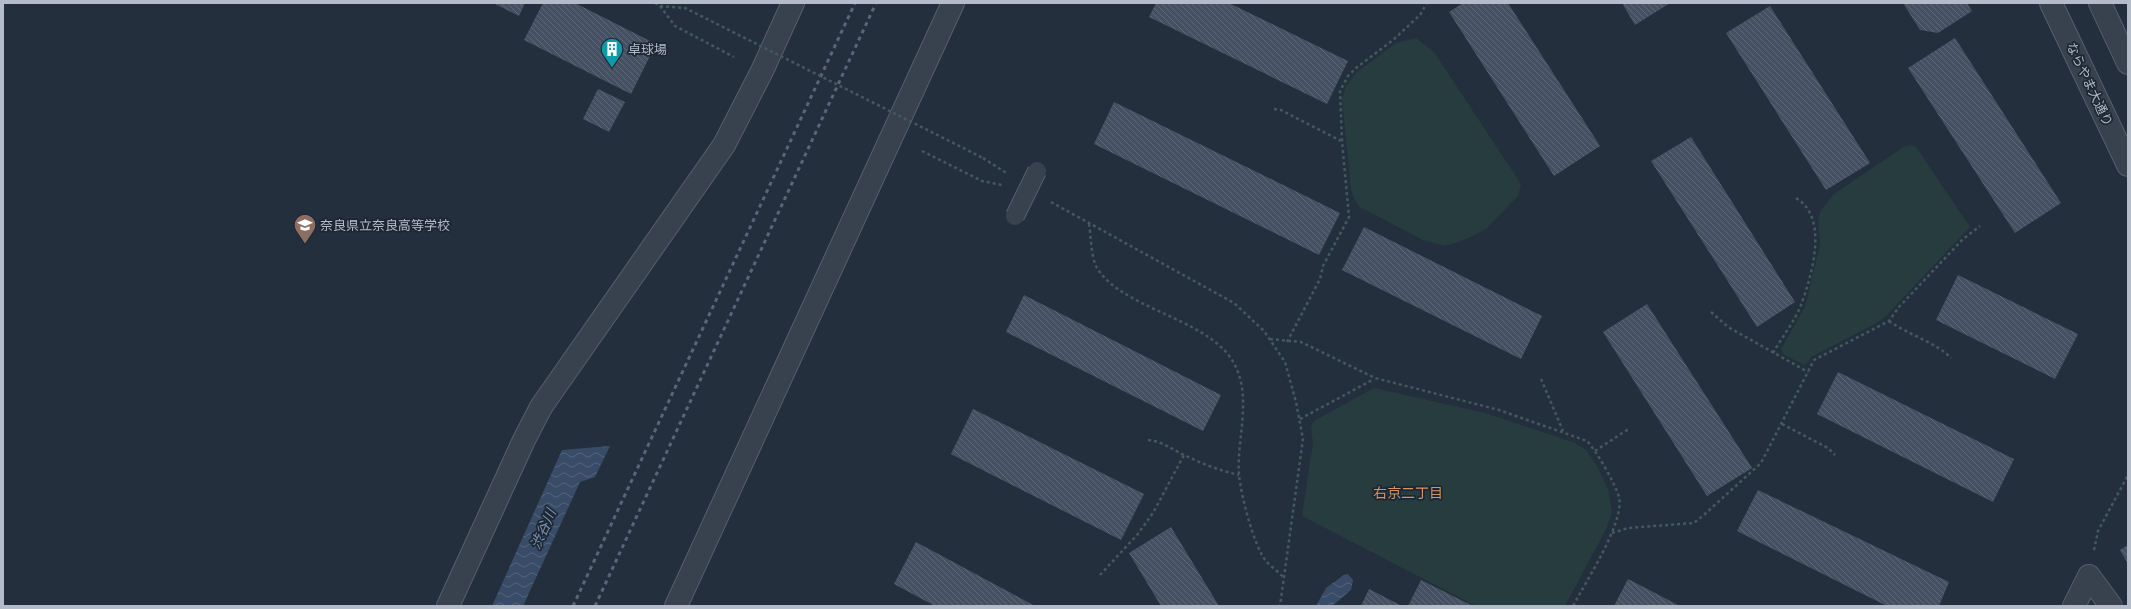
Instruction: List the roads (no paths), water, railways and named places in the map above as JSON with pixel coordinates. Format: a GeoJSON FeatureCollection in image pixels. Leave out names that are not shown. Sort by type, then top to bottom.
{"type":"FeatureCollection","features":[{"type":"Feature","properties":{"kind":"street"},"geometry":{"type":"LineString","coordinates":[[448,606],[524,440],[541,407],[724,145],[762,71],[793,3]]}},
{"type":"Feature","properties":{"kind":"street"},"geometry":{"type":"LineString","coordinates":[[676,606],[953,3]]}},
{"type":"Feature","properties":{"kind":"street","name":"ならやま大通り"},"geometry":{"type":"LineString","coordinates":[[2051,3],[2128,165]]}},
{"type":"Feature","properties":{"kind":"street"},"geometry":{"type":"LineString","coordinates":[[2100,3],[2128,63]]}},
{"type":"Feature","properties":{"kind":"street"},"geometry":{"type":"LineString","coordinates":[[2074,606],[2089,576],[2111,606]]}},
{"type":"Feature","properties":{"kind":"lane"},"geometry":{"type":"LineString","coordinates":[[1015,216],[1037,171]]}},
{"type":"Feature","properties":{"kind":"water","name":"渋谷川"},"geometry":{"type":"Polygon","coordinates":[[[610,446],[595,477],[580,482],[523,606],[492,606],[562,450],[610,446]]]}},
{"type":"Feature","properties":{"kind":"water"},"geometry":{"type":"Polygon","coordinates":[[[1348,574],[1353,580],[1351,590],[1332,606],[1316,606],[1326,588],[1344,575],[1348,574]]]}},
{"type":"Feature","properties":{"kind":"railway"},"geometry":{"type":"LineString","coordinates":[[573,606],[855,3]]}},
{"type":"Feature","properties":{"kind":"railway"},"geometry":{"type":"LineString","coordinates":[[595,606],[876,3]]}},
{"type":"Feature","properties":{"kind":"place","name":"卓球場"},"geometry":{"type":"Point","coordinates":[612,68]}},
{"type":"Feature","properties":{"kind":"place","name":"奈良県立奈良高等学校"},"geometry":{"type":"Point","coordinates":[305,244]}},
{"type":"Feature","properties":{"kind":"district","name":"右京二丁目"},"geometry":{"type":"Point","coordinates":[1408,493]}}]}
